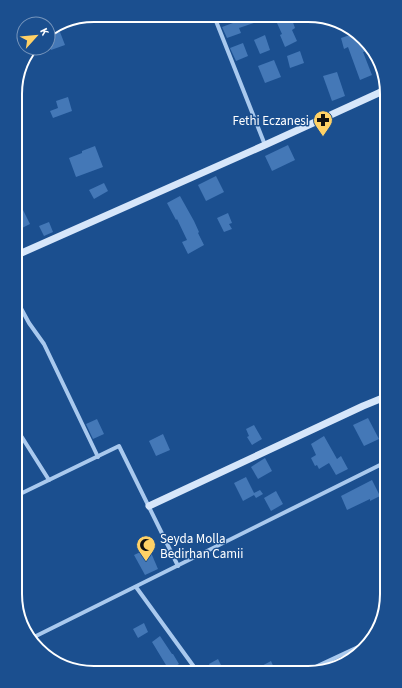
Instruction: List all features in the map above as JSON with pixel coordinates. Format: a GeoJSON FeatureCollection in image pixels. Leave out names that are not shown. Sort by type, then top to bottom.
{"type":"FeatureCollection","features":[{"type":"Feature","properties":{"kind":"street"},"geometry":{"type":"LineString","coordinates":[[216,22],[265,145]]}},
{"type":"Feature","properties":{"kind":"street"},"geometry":{"type":"LineString","coordinates":[[22,253],[380,93]]}},
{"type":"Feature","properties":{"kind":"street"},"geometry":{"type":"LineString","coordinates":[[22,310],[44,344],[98,457]]}},
{"type":"Feature","properties":{"kind":"street"},"geometry":{"type":"LineString","coordinates":[[149,506],[380,399]]}},
{"type":"Feature","properties":{"kind":"street"},"geometry":{"type":"LineString","coordinates":[[22,437],[49,480]]}},
{"type":"Feature","properties":{"kind":"street"},"geometry":{"type":"LineString","coordinates":[[22,493],[120,446],[178,566]]}},
{"type":"Feature","properties":{"kind":"street"},"geometry":{"type":"LineString","coordinates":[[36,636],[380,465]]}},
{"type":"Feature","properties":{"kind":"street"},"geometry":{"type":"LineString","coordinates":[[136,586],[193,666]]}},
{"type":"Feature","properties":{"kind":"street"},"geometry":{"type":"LineString","coordinates":[[319,665],[355,649]]}},
{"type":"Feature","properties":{"kind":"building"},"geometry":{"type":"Polygon","coordinates":[[[236,22],[257,22],[239,28],[241,33],[227,38],[222,27],[236,22]]]}},
{"type":"Feature","properties":{"kind":"building"},"geometry":{"type":"Polygon","coordinates":[[[293,22],[295,28],[292,30],[297,41],[285,47],[280,35],[282,34],[277,23],[293,22]]]}},
{"type":"Feature","properties":{"kind":"building"},"geometry":{"type":"Polygon","coordinates":[[[60,32],[65,45],[56,48],[56,33],[60,32]]]}},
{"type":"Feature","properties":{"kind":"building"},"geometry":{"type":"Polygon","coordinates":[[[265,35],[270,50],[260,54],[254,40],[265,35]]]}},
{"type":"Feature","properties":{"kind":"building"},"geometry":{"type":"Polygon","coordinates":[[[350,35],[362,46],[366,51],[363,52],[372,75],[360,80],[348,47],[344,49],[341,38],[350,35]]]}},
{"type":"Feature","properties":{"kind":"building"},"geometry":{"type":"Polygon","coordinates":[[[243,43],[248,56],[236,61],[230,48],[243,43]]]}},
{"type":"Feature","properties":{"kind":"building"},"geometry":{"type":"Polygon","coordinates":[[[300,51],[304,63],[290,68],[287,56],[300,51]]]}},
{"type":"Feature","properties":{"kind":"building"},"geometry":{"type":"Polygon","coordinates":[[[274,60],[281,77],[265,83],[258,66],[274,60]]]}},
{"type":"Feature","properties":{"kind":"building"},"geometry":{"type":"Polygon","coordinates":[[[337,72],[345,96],[332,101],[323,76],[337,72]]]}},
{"type":"Feature","properties":{"kind":"building"},"geometry":{"type":"Polygon","coordinates":[[[68,97],[72,111],[53,118],[50,111],[58,108],[56,101],[68,97]]]}},
{"type":"Feature","properties":{"kind":"building"},"geometry":{"type":"Polygon","coordinates":[[[288,145],[295,160],[272,171],[265,156],[288,145]]]}},
{"type":"Feature","properties":{"kind":"building"},"geometry":{"type":"Polygon","coordinates":[[[95,146],[103,167],[76,177],[69,158],[95,146]]]}},
{"type":"Feature","properties":{"kind":"building"},"geometry":{"type":"Polygon","coordinates":[[[216,176],[224,192],[206,201],[198,185],[216,176]]]}},
{"type":"Feature","properties":{"kind":"building"},"geometry":{"type":"Polygon","coordinates":[[[104,183],[108,191],[94,199],[89,190],[104,183]]]}},
{"type":"Feature","properties":{"kind":"building"},"geometry":{"type":"Polygon","coordinates":[[[180,196],[194,221],[204,245],[188,254],[182,242],[187,240],[167,203],[180,196]]]}},
{"type":"Feature","properties":{"kind":"building"},"geometry":{"type":"Polygon","coordinates":[[[22,208],[30,224],[22,228],[22,208]]]}},
{"type":"Feature","properties":{"kind":"building"},"geometry":{"type":"Polygon","coordinates":[[[228,213],[232,223],[229,224],[232,229],[224,232],[217,218],[228,213]]]}},
{"type":"Feature","properties":{"kind":"building"},"geometry":{"type":"Polygon","coordinates":[[[49,222],[53,232],[44,236],[39,226],[49,222]]]}},
{"type":"Feature","properties":{"kind":"building"},"geometry":{"type":"Polygon","coordinates":[[[368,418],[379,439],[364,446],[353,425],[368,418]]]}},
{"type":"Feature","properties":{"kind":"building"},"geometry":{"type":"Polygon","coordinates":[[[97,419],[104,434],[93,439],[86,424],[97,419]]]}},
{"type":"Feature","properties":{"kind":"building"},"geometry":{"type":"Polygon","coordinates":[[[254,425],[262,439],[252,445],[247,437],[249,436],[246,429],[254,425]]]}},
{"type":"Feature","properties":{"kind":"building"},"geometry":{"type":"Polygon","coordinates":[[[163,434],[170,450],[156,456],[149,441],[163,434]]]}},
{"type":"Feature","properties":{"kind":"building"},"geometry":{"type":"Polygon","coordinates":[[[324,436],[337,459],[341,456],[348,469],[336,475],[329,463],[319,469],[317,465],[315,466],[311,458],[316,455],[311,444],[324,436]]]}},
{"type":"Feature","properties":{"kind":"building"},"geometry":{"type":"Polygon","coordinates":[[[265,458],[272,471],[258,479],[251,467],[265,458]]]}},
{"type":"Feature","properties":{"kind":"building"},"geometry":{"type":"Polygon","coordinates":[[[246,477],[254,493],[260,490],[263,494],[256,498],[254,495],[243,501],[234,483],[246,477]]]}},
{"type":"Feature","properties":{"kind":"building"},"geometry":{"type":"Polygon","coordinates":[[[372,480],[380,496],[347,510],[341,496],[372,480]]]}},
{"type":"Feature","properties":{"kind":"building"},"geometry":{"type":"Polygon","coordinates":[[[276,491],[283,504],[271,511],[264,498],[276,491]]]}},
{"type":"Feature","properties":{"kind":"building","name":"Seyda Molla Bedirhan Camii"},"geometry":{"type":"Polygon","coordinates":[[[149,548],[158,569],[145,575],[134,555],[149,548]]]}},
{"type":"Feature","properties":{"kind":"building"},"geometry":{"type":"Polygon","coordinates":[[[144,623],[148,632],[138,638],[133,629],[144,623]]]}},
{"type":"Feature","properties":{"kind":"building"},"geometry":{"type":"Polygon","coordinates":[[[160,636],[179,664],[176,666],[167,666],[152,642],[160,636]]]}},
{"type":"Feature","properties":{"kind":"building"},"geometry":{"type":"Polygon","coordinates":[[[218,659],[222,666],[210,666],[209,664],[218,659]]]}},
{"type":"Feature","properties":{"kind":"building"},"geometry":{"type":"Polygon","coordinates":[[[271,661],[273,666],[262,666],[271,661]]]}},
{"type":"Feature","properties":{"kind":"place","name":"Fethi Eczanesi"},"geometry":{"type":"Point","coordinates":[323,137]}},
{"type":"Feature","properties":{"kind":"place","name":"Seyda Molla Bedirhan Camii"},"geometry":{"type":"Point","coordinates":[146,562]}}]}
